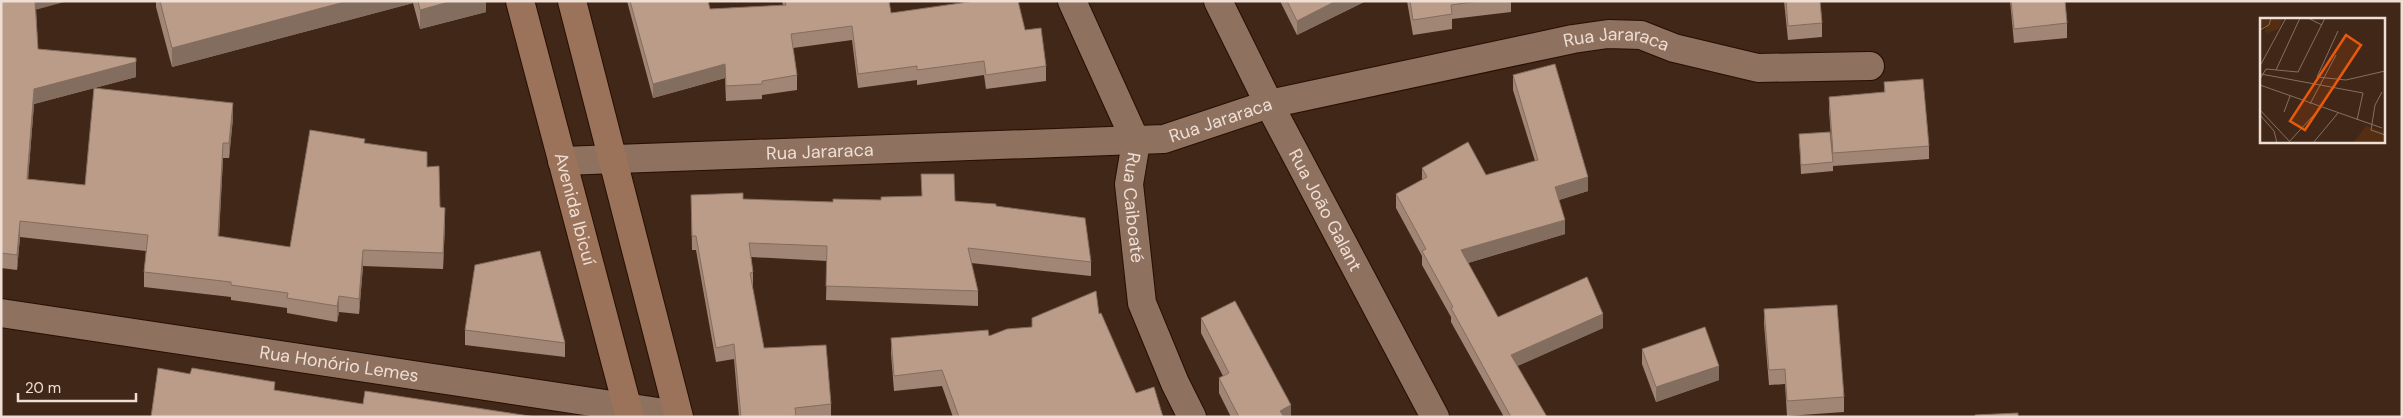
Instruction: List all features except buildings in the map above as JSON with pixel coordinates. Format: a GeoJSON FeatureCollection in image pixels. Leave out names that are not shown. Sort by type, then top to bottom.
{"type":"FeatureCollection","features":[{"type":"Feature","properties":{"kind":"main road","name":"Avenida Ibicuí"},"geometry":{"type":"LineString","coordinates":[[520,1],[629,413]]}},
{"type":"Feature","properties":{"kind":"main road"},"geometry":{"type":"LineString","coordinates":[[572,1],[679,416]]}},
{"type":"Feature","properties":{"kind":"street","name":"Rua Caiboaté"},"geometry":{"type":"LineString","coordinates":[[1072,1],[1136,142],[1129,184],[1142,303],[1175,383],[1192,417]]}},
{"type":"Feature","properties":{"kind":"street","name":"Rua João Galant"},"geometry":{"type":"LineString","coordinates":[[1218,1],[1269,104],[1435,417]]}},
{"type":"Feature","properties":{"kind":"street","name":"Rua Jararaca"},"geometry":{"type":"LineString","coordinates":[[562,160],[1136,142],[1164,139],[1269,104],[1573,39],[1608,34],[1642,35],[1674,48],[1758,68],[1870,66]]}},
{"type":"Feature","properties":{"kind":"street","name":"Rua Honório Lemes"},"geometry":{"type":"LineString","coordinates":[[1,312],[629,413],[679,416]]}}]}
